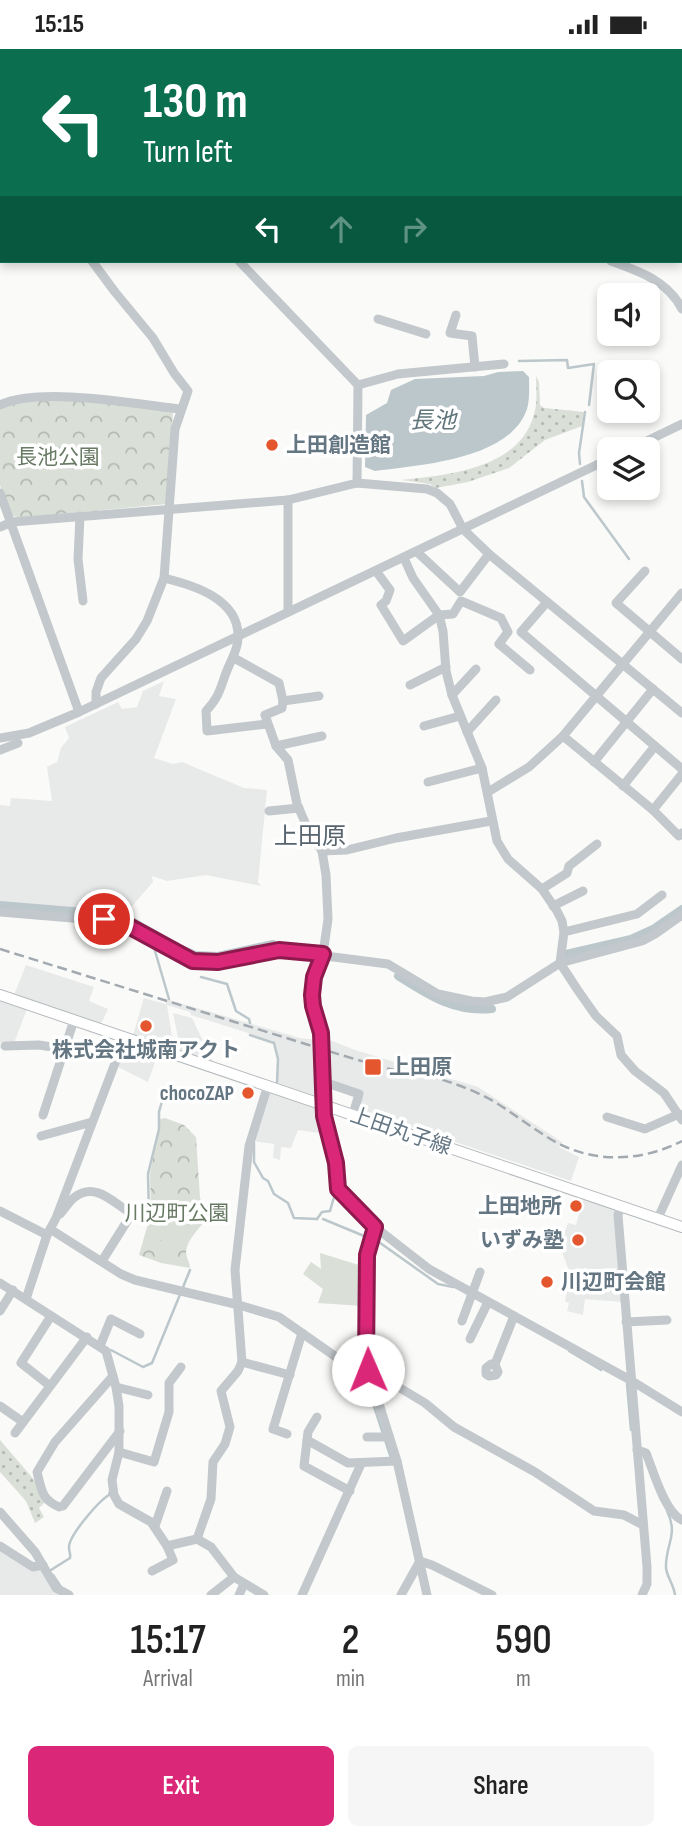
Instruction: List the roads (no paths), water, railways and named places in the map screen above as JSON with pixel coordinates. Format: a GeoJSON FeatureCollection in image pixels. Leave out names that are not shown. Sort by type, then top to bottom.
{"type":"FeatureCollection","features":[{"type":"Feature","properties":{"kind":"main road","name":"上田丸子線"},"geometry":{"type":"LineString","coordinates":[[0,995],[682,1227]]}},
{"type":"Feature","properties":{"kind":"street"},"geometry":{"type":"LineString","coordinates":[[93,263],[153,338],[188,391],[175,429],[164,578],[147,621],[136,639],[101,678],[96,692],[96,704]]}},
{"type":"Feature","properties":{"kind":"street"},"geometry":{"type":"LineString","coordinates":[[241,263],[358,385],[357,482]]}},
{"type":"Feature","properties":{"kind":"street"},"geometry":{"type":"LineString","coordinates":[[616,263],[653,278],[667,288],[682,309]]}},
{"type":"Feature","properties":{"kind":"street"},"geometry":{"type":"LineString","coordinates":[[456,315],[450,333],[472,336],[475,367]]}},
{"type":"Feature","properties":{"kind":"street"},"geometry":{"type":"LineString","coordinates":[[378,319],[426,334]]}},
{"type":"Feature","properties":{"kind":"street"},"geometry":{"type":"LineString","coordinates":[[358,385],[398,374],[504,364]]}},
{"type":"Feature","properties":{"kind":"street"},"geometry":{"type":"LineString","coordinates":[[0,405],[28,397],[100,400],[180,409]]}},
{"type":"Feature","properties":{"kind":"street"},"geometry":{"type":"LineString","coordinates":[[655,437],[682,424]]}},
{"type":"Feature","properties":{"kind":"street"},"geometry":{"type":"LineString","coordinates":[[0,739],[29,733],[79,712],[597,465]]}},
{"type":"Feature","properties":{"kind":"street"},"geometry":{"type":"LineString","coordinates":[[0,527],[12,522],[288,500],[357,482],[427,489],[438,493],[450,503],[463,529],[489,554],[682,713]]}},
{"type":"Feature","properties":{"kind":"street"},"geometry":{"type":"LineString","coordinates":[[0,493],[79,712]]}},
{"type":"Feature","properties":{"kind":"street"},"geometry":{"type":"LineString","coordinates":[[288,500],[288,612]]}},
{"type":"Feature","properties":{"kind":"street"},"geometry":{"type":"LineString","coordinates":[[80,516],[78,559],[83,601]]}},
{"type":"Feature","properties":{"kind":"street"},"geometry":{"type":"LineString","coordinates":[[417,552],[460,592],[489,554]]}},
{"type":"Feature","properties":{"kind":"street"},"geometry":{"type":"LineString","coordinates":[[404,558],[413,578],[439,615],[452,695],[482,768],[497,841],[508,859],[542,889],[562,921],[564,932],[560,963],[596,1016],[617,1036],[621,1055],[635,1071],[664,1093],[680,1117],[645,1129],[607,1117]]}},
{"type":"Feature","properties":{"kind":"street"},"geometry":{"type":"LineString","coordinates":[[376,571],[390,590],[386,601],[381,605],[402,641],[439,615],[453,614],[461,601],[501,618],[508,632],[499,644],[530,670]]}},
{"type":"Feature","properties":{"kind":"street"},"geometry":{"type":"LineString","coordinates":[[645,571],[616,603],[682,659]]}},
{"type":"Feature","properties":{"kind":"street"},"geometry":{"type":"LineString","coordinates":[[164,578],[196,586],[220,601],[236,623],[238,637],[234,658],[229,665],[218,699],[206,711],[207,731],[267,724]]}},
{"type":"Feature","properties":{"kind":"street"},"geometry":{"type":"LineString","coordinates":[[488,792],[528,768],[563,736],[681,597]]}},
{"type":"Feature","properties":{"kind":"street"},"geometry":{"type":"LineString","coordinates":[[547,602],[521,632],[682,771],[653,810]]}},
{"type":"Feature","properties":{"kind":"street"},"geometry":{"type":"LineString","coordinates":[[234,658],[279,683],[282,708],[265,715],[267,724],[276,746],[288,760],[299,808],[321,851],[326,875],[328,919],[323,954],[314,977],[312,995],[321,1033],[324,1116],[336,1163],[338,1189],[375,1227],[429,1269],[513,1319],[632,1381],[682,1412]]}},
{"type":"Feature","properties":{"kind":"street"},"geometry":{"type":"LineString","coordinates":[[410,685],[446,667]]}},
{"type":"Feature","properties":{"kind":"street"},"geometry":{"type":"LineString","coordinates":[[452,695],[476,669]]}},
{"type":"Feature","properties":{"kind":"street"},"geometry":{"type":"LineString","coordinates":[[594,762],[653,689]]}},
{"type":"Feature","properties":{"kind":"street"},"geometry":{"type":"LineString","coordinates":[[283,701],[319,696]]}},
{"type":"Feature","properties":{"kind":"street"},"geometry":{"type":"LineString","coordinates":[[467,732],[496,700]]}},
{"type":"Feature","properties":{"kind":"street"},"geometry":{"type":"LineString","coordinates":[[424,726],[460,716]]}},
{"type":"Feature","properties":{"kind":"street"},"geometry":{"type":"LineString","coordinates":[[276,746],[322,736]]}},
{"type":"Feature","properties":{"kind":"street"},"geometry":{"type":"LineString","coordinates":[[563,736],[653,810],[679,836],[682,833]]}},
{"type":"Feature","properties":{"kind":"street"},"geometry":{"type":"LineString","coordinates":[[0,750],[18,743]]}},
{"type":"Feature","properties":{"kind":"street"},"geometry":{"type":"LineString","coordinates":[[623,786],[655,745]]}},
{"type":"Feature","properties":{"kind":"street"},"geometry":{"type":"LineString","coordinates":[[428,782],[482,768]]}},
{"type":"Feature","properties":{"kind":"street"},"geometry":{"type":"LineString","coordinates":[[269,811],[299,808]]}},
{"type":"Feature","properties":{"kind":"street"},"geometry":{"type":"LineString","coordinates":[[321,851],[347,850],[491,821]]}},
{"type":"Feature","properties":{"kind":"street"},"geometry":{"type":"LineString","coordinates":[[542,889],[567,873],[569,866],[597,844]]}},
{"type":"Feature","properties":{"kind":"street"},"geometry":{"type":"LineString","coordinates":[[553,906],[583,891]]}},
{"type":"Feature","properties":{"kind":"street"},"geometry":{"type":"LineString","coordinates":[[564,932],[636,914],[662,895]]}},
{"type":"Feature","properties":{"kind":"street"},"geometry":{"type":"LineString","coordinates":[[0,912],[119,922],[178,955],[200,962],[218,962],[279,950],[388,964],[438,994],[485,1002],[508,997],[560,963],[632,945],[655,935],[682,915]]}},
{"type":"Feature","properties":{"kind":"street"},"geometry":{"type":"LineString","coordinates":[[43,1115],[75,1020]]}},
{"type":"Feature","properties":{"kind":"street"},"geometry":{"type":"LineString","coordinates":[[26,1299],[49,1232],[125,1037]]}},
{"type":"Feature","properties":{"kind":"street"},"geometry":{"type":"LineString","coordinates":[[5,1046],[40,1045],[65,1049]]}},
{"type":"Feature","properties":{"kind":"street"},"geometry":{"type":"LineString","coordinates":[[324,1082],[359,1094],[353,1114]]}},
{"type":"Feature","properties":{"kind":"street"},"geometry":{"type":"LineString","coordinates":[[197,1539],[211,1499],[213,1462],[226,1444],[230,1427],[221,1391],[242,1362],[235,1270],[249,1146],[268,1085]]}},
{"type":"Feature","properties":{"kind":"street"},"geometry":{"type":"LineString","coordinates":[[41,1136],[92,1122]]}},
{"type":"Feature","properties":{"kind":"street"},"geometry":{"type":"LineString","coordinates":[[658,1218],[682,1165]]}},
{"type":"Feature","properties":{"kind":"street"},"geometry":{"type":"LineString","coordinates":[[56,1218],[74,1197],[90,1190],[129,1212],[130,1218],[102,1261]]}},
{"type":"Feature","properties":{"kind":"street"},"geometry":{"type":"LineString","coordinates":[[621,1206],[618,1215],[647,1584],[642,1595]]}},
{"type":"Feature","properties":{"kind":"street"},"geometry":{"type":"LineString","coordinates":[[0,1211],[49,1232],[102,1261],[121,1275],[239,1304],[279,1317],[339,1359],[359,1369],[368,1370],[425,1403],[454,1427],[535,1472],[594,1511],[624,1515],[643,1525]]}},
{"type":"Feature","properties":{"kind":"street"},"geometry":{"type":"LineString","coordinates":[[375,1227],[367,1255],[366,1362],[397,1461],[427,1595]]}},
{"type":"Feature","properties":{"kind":"street"},"geometry":{"type":"LineString","coordinates":[[462,1321],[480,1272]]}},
{"type":"Feature","properties":{"kind":"street"},"geometry":{"type":"LineString","coordinates":[[0,1283],[106,1351],[116,1387],[120,1431],[119,1452],[112,1480],[114,1495],[119,1504],[155,1526],[173,1560],[152,1571]]}},
{"type":"Feature","properties":{"kind":"street"},"geometry":{"type":"LineString","coordinates":[[0,1311],[13,1290]]}},
{"type":"Feature","properties":{"kind":"street"},"geometry":{"type":"LineString","coordinates":[[470,1339],[488,1302]]}},
{"type":"Feature","properties":{"kind":"street"},"geometry":{"type":"LineString","coordinates":[[50,1386],[21,1363],[51,1316]]}},
{"type":"Feature","properties":{"kind":"street"},"geometry":{"type":"LineString","coordinates":[[100,1346],[111,1319],[140,1333]]}},
{"type":"Feature","properties":{"kind":"street"},"geometry":{"type":"LineString","coordinates":[[495,1364],[513,1319]]}},
{"type":"Feature","properties":{"kind":"street"},"geometry":{"type":"LineString","coordinates":[[626,1322],[667,1319]]}},
{"type":"Feature","properties":{"kind":"street"},"geometry":{"type":"LineString","coordinates":[[287,1434],[273,1429],[302,1333]]}},
{"type":"Feature","properties":{"kind":"street"},"geometry":{"type":"LineString","coordinates":[[15,1433],[87,1337]]}},
{"type":"Feature","properties":{"kind":"street"},"geometry":{"type":"LineString","coordinates":[[242,1362],[290,1374]]}},
{"type":"Feature","properties":{"kind":"street"},"geometry":{"type":"LineString","coordinates":[[119,1452],[154,1462],[169,1412],[169,1383],[181,1367]]}},
{"type":"Feature","properties":{"kind":"street"},"geometry":{"type":"LineString","coordinates":[[113,1376],[55,1443],[37,1472],[48,1502],[62,1506],[120,1431]]}},
{"type":"Feature","properties":{"kind":"street"},"geometry":{"type":"LineString","coordinates":[[116,1387],[148,1395]]}},
{"type":"Feature","properties":{"kind":"street"},"geometry":{"type":"LineString","coordinates":[[0,1406],[23,1422]]}},
{"type":"Feature","properties":{"kind":"street"},"geometry":{"type":"LineString","coordinates":[[317,1417],[308,1432],[304,1466],[350,1491]]}},
{"type":"Feature","properties":{"kind":"street"},"geometry":{"type":"LineString","coordinates":[[367,1437],[388,1437]]}},
{"type":"Feature","properties":{"kind":"street"},"geometry":{"type":"LineString","coordinates":[[307,1440],[348,1463],[397,1461]]}},
{"type":"Feature","properties":{"kind":"street"},"geometry":{"type":"LineString","coordinates":[[638,1450],[646,1453],[660,1489],[676,1517],[682,1520]]}},
{"type":"Feature","properties":{"kind":"street"},"geometry":{"type":"LineString","coordinates":[[302,1595],[361,1464]]}},
{"type":"Feature","properties":{"kind":"street"},"geometry":{"type":"LineString","coordinates":[[155,1526],[167,1491]]}},
{"type":"Feature","properties":{"kind":"street"},"geometry":{"type":"LineString","coordinates":[[0,1512],[43,1565],[56,1588],[69,1595]]}},
{"type":"Feature","properties":{"kind":"street"},"geometry":{"type":"LineString","coordinates":[[167,1546],[197,1539],[211,1547],[234,1577],[264,1595]]}},
{"type":"Feature","properties":{"kind":"street"},"geometry":{"type":"LineString","coordinates":[[0,1546],[33,1567],[43,1565]]}},
{"type":"Feature","properties":{"kind":"street"},"geometry":{"type":"LineString","coordinates":[[401,1595],[420,1561]]}},
{"type":"Feature","properties":{"kind":"street"},"geometry":{"type":"LineString","coordinates":[[420,1561],[492,1595]]}},
{"type":"Feature","properties":{"kind":"street"},"geometry":{"type":"LineString","coordinates":[[211,1595],[234,1577]]}},
{"type":"Feature","properties":{"kind":"street"},"geometry":{"type":"LineString","coordinates":[[239,1595],[244,1584]]}},
{"type":"Feature","properties":{"kind":"water","name":"長池"},"geometry":{"type":"Polygon","coordinates":[[[523,371],[529,377],[527,409],[517,426],[502,439],[461,457],[438,462],[375,471],[365,467],[366,415],[387,403],[391,390],[415,379],[484,376],[498,372],[523,371]]]}},
{"type":"Feature","properties":{"kind":"waterway"},"geometry":{"type":"LineString","coordinates":[[519,361],[567,360],[568,368],[594,364],[589,405]]}},
{"type":"Feature","properties":{"kind":"waterway"},"geometry":{"type":"LineString","coordinates":[[580,464],[585,412]]}},
{"type":"Feature","properties":{"kind":"waterway"},"geometry":{"type":"LineString","coordinates":[[582,481],[584,497],[629,559]]}},
{"type":"Feature","properties":{"kind":"waterway"},"geometry":{"type":"LineString","coordinates":[[0,905],[121,915],[195,955],[218,956],[273,944]]}},
{"type":"Feature","properties":{"kind":"waterway"},"geometry":{"type":"LineString","coordinates":[[566,954],[631,939],[653,929],[682,909]]}},
{"type":"Feature","properties":{"kind":"waterway"},"geometry":{"type":"LineString","coordinates":[[155,951],[169,999]]}},
{"type":"Feature","properties":{"kind":"waterway"},"geometry":{"type":"LineString","coordinates":[[398,976],[431,996],[453,1005],[478,1010],[492,1009]]}},
{"type":"Feature","properties":{"kind":"waterway"},"geometry":{"type":"LineString","coordinates":[[201,977],[227,984],[236,1011],[249,1019],[250,1023]]}},
{"type":"Feature","properties":{"kind":"waterway"},"geometry":{"type":"LineString","coordinates":[[250,1035],[274,1043],[278,1059],[277,1083]]}},
{"type":"Feature","properties":{"kind":"waterway"},"geometry":{"type":"LineString","coordinates":[[149,1214],[148,1174],[166,1087]]}},
{"type":"Feature","properties":{"kind":"waterway"},"geometry":{"type":"LineString","coordinates":[[254,1143],[254,1162],[274,1194],[288,1203],[294,1218],[317,1219]]}},
{"type":"Feature","properties":{"kind":"waterway"},"geometry":{"type":"LineString","coordinates":[[333,1177],[331,1185],[334,1196],[368,1226],[363,1256]]}},
{"type":"Feature","properties":{"kind":"waterway"},"geometry":{"type":"LineString","coordinates":[[317,1219],[322,1212],[330,1211],[334,1197]]}},
{"type":"Feature","properties":{"kind":"waterway"},"geometry":{"type":"LineString","coordinates":[[323,1219],[364,1236]]}},
{"type":"Feature","properties":{"kind":"waterway"},"geometry":{"type":"LineString","coordinates":[[376,1240],[438,1284],[453,1287]]}},
{"type":"Feature","properties":{"kind":"waterway"},"geometry":{"type":"LineString","coordinates":[[111,1350],[143,1367],[152,1363],[190,1270]]}},
{"type":"Feature","properties":{"kind":"waterway"},"geometry":{"type":"LineString","coordinates":[[362,1318],[362,1346]]}},
{"type":"Feature","properties":{"kind":"waterway"},"geometry":{"type":"LineString","coordinates":[[569,1351],[601,1370]]}},
{"type":"Feature","properties":{"kind":"waterway"},"geometry":{"type":"LineString","coordinates":[[364,1376],[391,1458]]}},
{"type":"Feature","properties":{"kind":"waterway"},"geometry":{"type":"LineString","coordinates":[[627,1384],[631,1430]]}},
{"type":"Feature","properties":{"kind":"waterway"},"geometry":{"type":"LineString","coordinates":[[51,1570],[70,1558],[69,1548],[73,1536],[110,1491]]}},
{"type":"Feature","properties":{"kind":"waterway"},"geometry":{"type":"LineString","coordinates":[[667,1511],[672,1534],[666,1568],[675,1595]]}},
{"type":"Feature","properties":{"kind":"waterway"},"geometry":{"type":"LineString","coordinates":[[53,1575],[61,1587]]}},
{"type":"Feature","properties":{"kind":"railway"},"geometry":{"type":"LineString","coordinates":[[0,949],[385,1068],[437,1078]]}},
{"type":"Feature","properties":{"kind":"railway"},"geometry":{"type":"LineString","coordinates":[[428,1075],[485,1097],[552,1140],[584,1153],[634,1156],[682,1141]]}},
{"type":"Feature","properties":{"kind":"place","name":"上田創造館"},"geometry":{"type":"Point","coordinates":[272,445]}},
{"type":"Feature","properties":{"kind":"place","name":"株式会社城南アクト"},"geometry":{"type":"Point","coordinates":[146,1026]}},
{"type":"Feature","properties":{"kind":"place","name":"上田原"},"geometry":{"type":"Point","coordinates":[373,1067]}},
{"type":"Feature","properties":{"kind":"place","name":"chocoZAP"},"geometry":{"type":"Point","coordinates":[248,1093]}},
{"type":"Feature","properties":{"kind":"place","name":"上田地所"},"geometry":{"type":"Point","coordinates":[576,1206]}},
{"type":"Feature","properties":{"kind":"place","name":"いずみ塾"},"geometry":{"type":"Point","coordinates":[578,1240]}},
{"type":"Feature","properties":{"kind":"place","name":"川辺町会館"},"geometry":{"type":"Point","coordinates":[547,1282]}},
{"type":"Feature","properties":{"kind":"district","name":"上田原"},"geometry":{"type":"Point","coordinates":[310,836]}},
{"type":"Feature","properties":{"kind":"park label","name":"長池公園"},"geometry":{"type":"Point","coordinates":[58,457]}},
{"type":"Feature","properties":{"kind":"park label","name":"川辺町公園"},"geometry":{"type":"Point","coordinates":[177,1213]}}]}
